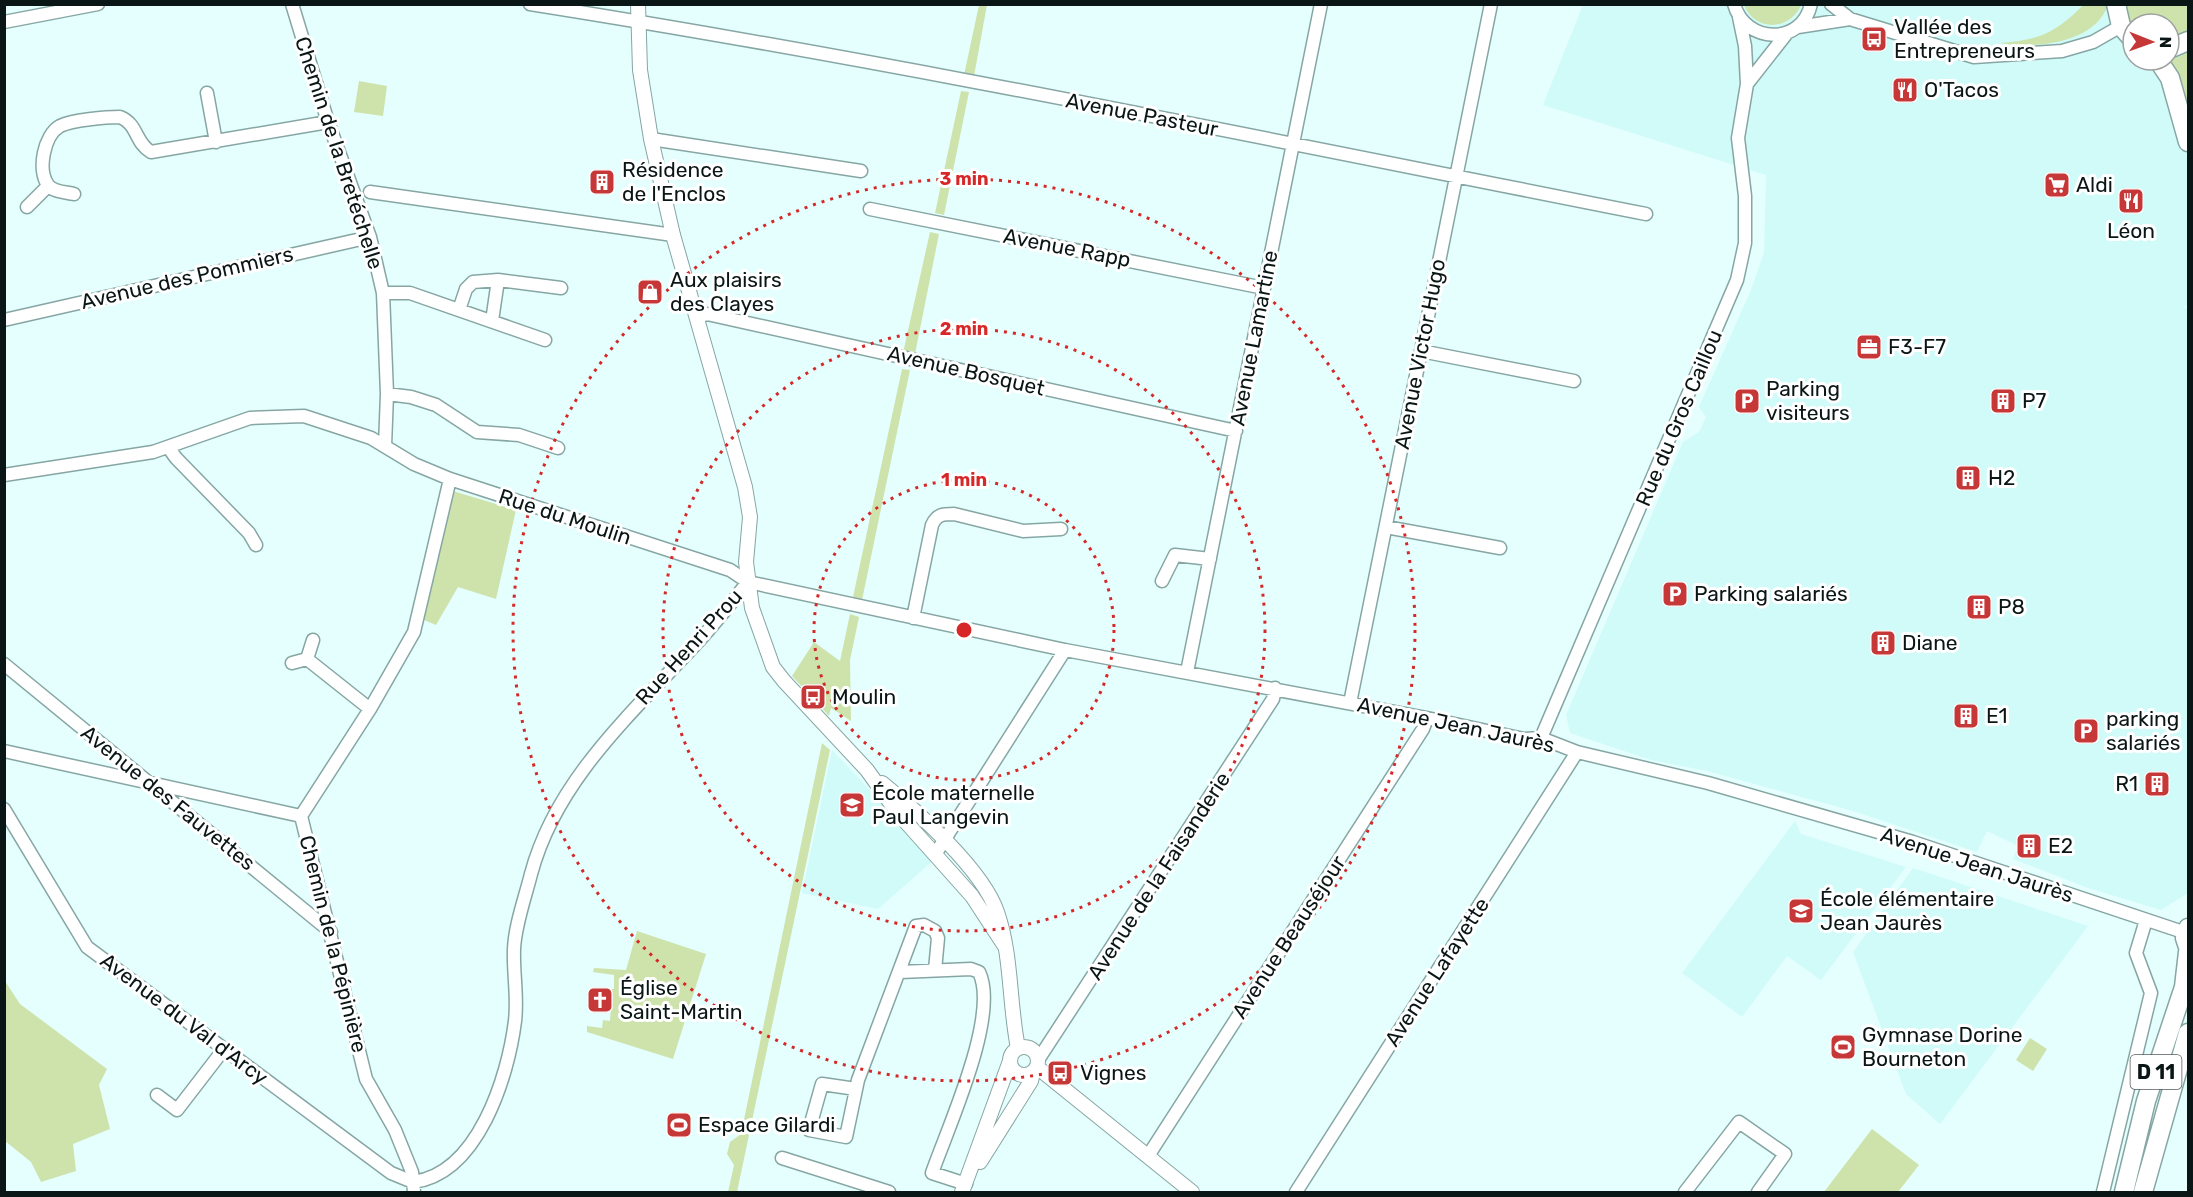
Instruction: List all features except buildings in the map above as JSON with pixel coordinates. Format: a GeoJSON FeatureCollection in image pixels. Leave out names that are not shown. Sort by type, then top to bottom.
{"type":"FeatureCollection","features":[{"type":"Feature","properties":{"kind":"main road"},"geometry":{"type":"LineString","coordinates":[[2116,4],[2121,26]]}},
{"type":"Feature","properties":{"kind":"main road"},"geometry":{"type":"LineString","coordinates":[[2166,72],[2170,78],[2188,142]]}},
{"type":"Feature","properties":{"kind":"main road","name":"D 11"},"geometry":{"type":"LineString","coordinates":[[2124,1192],[2146,1101],[2184,987],[2188,940]]}},
{"type":"Feature","properties":{"kind":"main road","name":"D 11"},"geometry":{"type":"LineString","coordinates":[[2143,1192],[2188,1033]]}},
{"type":"Feature","properties":{"kind":"street"},"geometry":{"type":"LineString","coordinates":[[4,22],[98,4]]}},
{"type":"Feature","properties":{"kind":"street","name":"Chemin de la Bretéchelle"},"geometry":{"type":"LineString","coordinates":[[292,4],[328,122],[370,237],[383,293],[387,394],[385,446]]}},
{"type":"Feature","properties":{"kind":"street","name":"Avenue Pasteur"},"geometry":{"type":"LineString","coordinates":[[530,4],[639,21],[956,78],[1646,214]]}},
{"type":"Feature","properties":{"kind":"street","name":"Rue Henri Prou"},"geometry":{"type":"LineString","coordinates":[[413,1187],[448,1170],[467,1148],[494,1107],[514,1024],[517,991],[514,948],[526,893],[532,870],[551,824],[573,784],[608,736],[698,642],[748,582],[750,517],[745,487],[673,235],[651,139],[642,93],[638,4]]}},
{"type":"Feature","properties":{"kind":"street","name":"Avenue Lamartine"},"geometry":{"type":"LineString","coordinates":[[1187,672],[1321,4]]}},
{"type":"Feature","properties":{"kind":"street","name":"Avenue Victor Hugo"},"geometry":{"type":"LineString","coordinates":[[1350,703],[1491,4]]}},
{"type":"Feature","properties":{"kind":"street","name":"Rue du Gros Caillou"},"geometry":{"type":"LineString","coordinates":[[1747,84],[1793,30],[1806,19],[1811,4]]}},
{"type":"Feature","properties":{"kind":"street"},"geometry":{"type":"LineString","coordinates":[[1831,4],[1850,20],[1974,57],[2062,51],[2093,42],[2121,26]]}},
{"type":"Feature","properties":{"kind":"street"},"geometry":{"type":"LineString","coordinates":[[1735,8],[1746,26],[1766,35],[1850,20]]}},
{"type":"Feature","properties":{"kind":"street","name":"Rue du Gros Caillou"},"geometry":{"type":"LineString","coordinates":[[1541,738],[1737,280],[1745,243],[1745,196],[1738,138],[1747,84],[1745,46],[1735,8]]}},
{"type":"Feature","properties":{"kind":"street"},"geometry":{"type":"LineString","coordinates":[[207,93],[216,142]]}},
{"type":"Feature","properties":{"kind":"street"},"geometry":{"type":"LineString","coordinates":[[48,186],[43,174],[43,158],[53,132],[62,125],[120,117],[129,120],[142,147],[151,152],[328,122]]}},
{"type":"Feature","properties":{"kind":"street"},"geometry":{"type":"LineString","coordinates":[[651,139],[861,171]]}},
{"type":"Feature","properties":{"kind":"street"},"geometry":{"type":"LineString","coordinates":[[48,186],[74,194]]}},
{"type":"Feature","properties":{"kind":"street"},"geometry":{"type":"LineString","coordinates":[[27,207],[48,186]]}},
{"type":"Feature","properties":{"kind":"street"},"geometry":{"type":"LineString","coordinates":[[370,192],[673,235]]}},
{"type":"Feature","properties":{"kind":"street","name":"Avenue Rapp"},"geometry":{"type":"LineString","coordinates":[[870,209],[1264,288]]}},
{"type":"Feature","properties":{"kind":"street","name":"Avenue des Pommiers"},"geometry":{"type":"LineString","coordinates":[[4,320],[370,237]]}},
{"type":"Feature","properties":{"kind":"street"},"geometry":{"type":"LineString","coordinates":[[459,310],[466,289],[473,282],[498,280],[561,288]]}},
{"type":"Feature","properties":{"kind":"street"},"geometry":{"type":"LineString","coordinates":[[492,321],[498,280]]}},
{"type":"Feature","properties":{"kind":"street"},"geometry":{"type":"LineString","coordinates":[[383,293],[410,293],[545,339]]}},
{"type":"Feature","properties":{"kind":"street","name":"Avenue Bosquet"},"geometry":{"type":"LineString","coordinates":[[698,318],[707,314],[1236,431]]}},
{"type":"Feature","properties":{"kind":"street"},"geometry":{"type":"LineString","coordinates":[[1421,351],[1574,381]]}},
{"type":"Feature","properties":{"kind":"street"},"geometry":{"type":"LineString","coordinates":[[387,394],[411,397],[436,405],[477,432],[519,435],[558,448]]}},
{"type":"Feature","properties":{"kind":"street","name":"Rue du Moulin"},"geometry":{"type":"LineString","coordinates":[[4,475],[137,455],[168,447],[258,416],[315,418],[371,438],[414,464],[450,479],[730,570],[748,582]]}},
{"type":"Feature","properties":{"kind":"street"},"geometry":{"type":"LineString","coordinates":[[168,447],[249,533],[256,545]]}},
{"type":"Feature","properties":{"kind":"street","name":"Chemin de la Pépinière"},"geometry":{"type":"LineString","coordinates":[[413,1187],[412,1172],[394,1130],[366,1079],[301,816],[370,709],[414,632],[450,479]]}},
{"type":"Feature","properties":{"kind":"street"},"geometry":{"type":"LineString","coordinates":[[913,618],[932,525],[936,517],[943,514],[954,514],[1023,531],[1061,529]]}},
{"type":"Feature","properties":{"kind":"street"},"geometry":{"type":"LineString","coordinates":[[1386,527],[1500,548]]}},
{"type":"Feature","properties":{"kind":"street"},"geometry":{"type":"LineString","coordinates":[[1161,581],[1175,555],[1210,559]]}},
{"type":"Feature","properties":{"kind":"street"},"geometry":{"type":"LineString","coordinates":[[748,582],[755,622],[774,667],[867,770],[897,812],[972,896],[1004,945]]}},
{"type":"Feature","properties":{"kind":"street","name":"Avenue Jean Jaurès"},"geometry":{"type":"LineString","coordinates":[[748,582],[1065,650],[1275,688],[1524,740],[1541,738],[1577,752],[1708,783],[1909,841],[2050,890],[2146,920],[2188,940]]}},
{"type":"Feature","properties":{"kind":"street"},"geometry":{"type":"LineString","coordinates":[[307,659],[313,640]]}},
{"type":"Feature","properties":{"kind":"street"},"geometry":{"type":"LineString","coordinates":[[936,854],[1065,650]]}},
{"type":"Feature","properties":{"kind":"street"},"geometry":{"type":"LineString","coordinates":[[307,659],[370,709]]}},
{"type":"Feature","properties":{"kind":"street"},"geometry":{"type":"LineString","coordinates":[[292,663],[307,659]]}},
{"type":"Feature","properties":{"kind":"street","name":"Avenue des Fauvettes"},"geometry":{"type":"LineString","coordinates":[[4,664],[331,932]]}},
{"type":"Feature","properties":{"kind":"street","name":"Avenue de la Faisanderie"},"geometry":{"type":"LineString","coordinates":[[1036,1066],[1273,699],[1275,688]]}},
{"type":"Feature","properties":{"kind":"street","name":"Avenue Beauséjour"},"geometry":{"type":"LineString","coordinates":[[1148,1156],[1423,729],[1427,718]]}},
{"type":"Feature","properties":{"kind":"street"},"geometry":{"type":"LineString","coordinates":[[4,751],[301,816]]}},
{"type":"Feature","properties":{"kind":"street","name":"Avenue Lafayette"},"geometry":{"type":"LineString","coordinates":[[1296,1192],[1577,752]]}},
{"type":"Feature","properties":{"kind":"street"},"geometry":{"type":"LineString","coordinates":[[867,770],[907,803],[944,841],[988,893],[997,912],[1004,945],[1018,1048],[1010,1061],[964,1188]]}},
{"type":"Feature","properties":{"kind":"street","name":"Avenue du Val d'Arcy"},"geometry":{"type":"LineString","coordinates":[[4,809],[87,947],[413,1187]]}},
{"type":"Feature","properties":{"kind":"street"},"geometry":{"type":"LineString","coordinates":[[2103,1192],[2151,993],[2136,952],[2146,920]]}},
{"type":"Feature","properties":{"kind":"street"},"geometry":{"type":"LineString","coordinates":[[856,1089],[822,1084],[810,1130],[846,1137],[856,1089],[916,926],[924,925],[935,931],[938,938],[935,970]]}},
{"type":"Feature","properties":{"kind":"street"},"geometry":{"type":"LineString","coordinates":[[900,972],[971,969],[979,972],[983,982],[982,1029],[932,1173],[964,1188]]}},
{"type":"Feature","properties":{"kind":"street"},"geometry":{"type":"LineString","coordinates":[[964,1188],[1031,1081],[1036,1066],[1035,1053],[1029,1048],[1018,1048]]}},
{"type":"Feature","properties":{"kind":"street"},"geometry":{"type":"LineString","coordinates":[[157,1095],[177,1110],[224,1049]]}},
{"type":"Feature","properties":{"kind":"street"},"geometry":{"type":"LineString","coordinates":[[1010,1061],[1013,1069],[1020,1074],[1036,1066]]}},
{"type":"Feature","properties":{"kind":"street"},"geometry":{"type":"LineString","coordinates":[[1036,1066],[1192,1192]]}},
{"type":"Feature","properties":{"kind":"street"},"geometry":{"type":"LineString","coordinates":[[1685,1192],[1739,1122],[1785,1154],[1758,1192]]}},
{"type":"Feature","properties":{"kind":"street"},"geometry":{"type":"LineString","coordinates":[[782,1158],[889,1192]]}},
{"type":"Feature","properties":{"kind":"shaded area"},"geometry":{"type":"Polygon","coordinates":[[[1583,5],[2188,5],[2188,307],[2181,305],[2188,309],[2188,893],[2161,910],[2088,888],[2013,859],[2018,846],[1987,831],[1977,852],[1853,811],[1707,771],[1651,760],[1570,733],[1566,715],[1683,442],[1699,432],[1706,417],[1699,407],[1751,290],[1764,252],[1766,175],[1543,105],[1583,5]]]}},
{"type":"Feature","properties":{"kind":"shaded area","name":"École maternelle Paul Langevin"},"geometry":{"type":"Polygon","coordinates":[[[832,750],[935,859],[878,909],[802,893],[832,750]]]}},
{"type":"Feature","properties":{"kind":"shaded area","name":"École élémentaire Jean Jaurès"},"geometry":{"type":"Polygon","coordinates":[[[1795,821],[1801,834],[1906,867],[1821,980],[1787,956],[1742,1017],[1682,973],[1795,821]]]}},
{"type":"Feature","properties":{"kind":"shaded area"},"geometry":{"type":"Polygon","coordinates":[[[1913,868],[2088,926],[1940,1124],[1906,1094],[1853,952],[1913,868]]]}},
{"type":"Feature","properties":{"kind":"green space"},"geometry":{"type":"Polygon","coordinates":[[[979,5],[987,5],[974,76],[964,75],[979,5]]]}},
{"type":"Feature","properties":{"kind":"green space"},"geometry":{"type":"Polygon","coordinates":[[[1744,5],[1801,5],[1789,20],[1772,25],[1756,20],[1744,5]]]}},
{"type":"Feature","properties":{"kind":"green space"},"geometry":{"type":"Polygon","coordinates":[[[2083,5],[2108,5],[2101,18],[2077,36],[2046,44],[2000,43],[2026,40],[2055,29],[2083,5]]]}},
{"type":"Feature","properties":{"kind":"green space"},"geometry":{"type":"Polygon","coordinates":[[[2124,5],[2188,5],[2188,31],[2181,35],[2181,12],[2125,12],[2124,5]]]}},
{"type":"Feature","properties":{"kind":"green space"},"geometry":{"type":"Polygon","coordinates":[[[2187,53],[2188,112],[2175,72],[2181,72],[2181,56],[2187,53]]]}},
{"type":"Feature","properties":{"kind":"green space"},"geometry":{"type":"Polygon","coordinates":[[[359,81],[387,86],[383,116],[354,112],[359,81]]]}},
{"type":"Feature","properties":{"kind":"green space"},"geometry":{"type":"Polygon","coordinates":[[[961,91],[969,92],[944,215],[935,213],[961,91]]]}},
{"type":"Feature","properties":{"kind":"green space"},"geometry":{"type":"Polygon","coordinates":[[[930,232],[939,234],[915,354],[903,353],[930,232]]]}},
{"type":"Feature","properties":{"kind":"green space"},"geometry":{"type":"Polygon","coordinates":[[[902,369],[910,370],[862,600],[853,597],[902,369]]]}},
{"type":"Feature","properties":{"kind":"green space"},"geometry":{"type":"Polygon","coordinates":[[[453,491],[516,510],[496,599],[458,587],[436,625],[424,620],[453,491]]]}},
{"type":"Feature","properties":{"kind":"green space"},"geometry":{"type":"Polygon","coordinates":[[[850,614],[859,617],[850,660],[851,721],[831,708],[829,716],[792,676],[814,642],[840,661],[850,614]]]}},
{"type":"Feature","properties":{"kind":"green space"},"geometry":{"type":"Polygon","coordinates":[[[822,743],[830,750],[737,1192],[728,1192],[734,1165],[727,1154],[730,1142],[741,1134],[822,743]]]}},
{"type":"Feature","properties":{"kind":"green space"},"geometry":{"type":"Polygon","coordinates":[[[637,931],[706,954],[673,1059],[587,1032],[587,1026],[602,1028],[603,1020],[610,1021],[612,989],[614,989],[614,975],[593,972],[594,968],[626,970],[637,931]]]}},
{"type":"Feature","properties":{"kind":"green space"},"geometry":{"type":"Polygon","coordinates":[[[5,981],[20,1004],[107,1069],[99,1085],[110,1129],[73,1144],[76,1171],[41,1182],[31,1162],[5,1141],[5,981]]]}},
{"type":"Feature","properties":{"kind":"green space"},"geometry":{"type":"Polygon","coordinates":[[[2030,1038],[2047,1049],[2033,1071],[2016,1060],[2030,1038]]]}},
{"type":"Feature","properties":{"kind":"green space"},"geometry":{"type":"Polygon","coordinates":[[[1872,1129],[1919,1165],[1898,1192],[1824,1192],[1872,1129]]]}},
{"type":"Feature","properties":{"kind":"place","name":"Vallée des Entrepreneurs"},"geometry":{"type":"Point","coordinates":[1874,39]}},
{"type":"Feature","properties":{"kind":"place","name":"O'Tacos"},"geometry":{"type":"Point","coordinates":[1905,90]}},
{"type":"Feature","properties":{"kind":"place","name":"Résidence de l'Enclos"},"geometry":{"type":"Point","coordinates":[602,182]}},
{"type":"Feature","properties":{"kind":"place","name":"Aldi"},"geometry":{"type":"Point","coordinates":[2057,185]}},
{"type":"Feature","properties":{"kind":"place","name":"Léon"},"geometry":{"type":"Point","coordinates":[2131,201]}},
{"type":"Feature","properties":{"kind":"place","name":"Aux plaisirs des Clayes"},"geometry":{"type":"Point","coordinates":[650,292]}},
{"type":"Feature","properties":{"kind":"place","name":"F3-F7"},"geometry":{"type":"Point","coordinates":[1869,347]}},
{"type":"Feature","properties":{"kind":"place","name":"Parking visiteurs"},"geometry":{"type":"Point","coordinates":[1747,401]}},
{"type":"Feature","properties":{"kind":"place","name":"P7"},"geometry":{"type":"Point","coordinates":[2003,401]}},
{"type":"Feature","properties":{"kind":"place","name":"H2"},"geometry":{"type":"Point","coordinates":[1968,478]}},
{"type":"Feature","properties":{"kind":"place","name":"Parking salariés"},"geometry":{"type":"Point","coordinates":[1675,594]}},
{"type":"Feature","properties":{"kind":"place","name":"P8"},"geometry":{"type":"Point","coordinates":[1979,607]}},
{"type":"Feature","properties":{"kind":"place","name":"Diane"},"geometry":{"type":"Point","coordinates":[1883,643]}},
{"type":"Feature","properties":{"kind":"place","name":"Moulin"},"geometry":{"type":"Point","coordinates":[813,697]}},
{"type":"Feature","properties":{"kind":"place","name":"E1"},"geometry":{"type":"Point","coordinates":[1966,716]}},
{"type":"Feature","properties":{"kind":"place","name":"parking salariés"},"geometry":{"type":"Point","coordinates":[2086,731]}},
{"type":"Feature","properties":{"kind":"place","name":"R1"},"geometry":{"type":"Point","coordinates":[2157,784]}},
{"type":"Feature","properties":{"kind":"place","name":"École maternelle Paul Langevin"},"geometry":{"type":"Point","coordinates":[852,805]}},
{"type":"Feature","properties":{"kind":"place","name":"E2"},"geometry":{"type":"Point","coordinates":[2029,846]}},
{"type":"Feature","properties":{"kind":"place","name":"École élémentaire Jean Jaurès"},"geometry":{"type":"Point","coordinates":[1801,911]}},
{"type":"Feature","properties":{"kind":"place","name":"Église Saint-Martin"},"geometry":{"type":"Point","coordinates":[600,1000]}},
{"type":"Feature","properties":{"kind":"place","name":"Gymnase Dorine Bourneton"},"geometry":{"type":"Point","coordinates":[1843,1047]}},
{"type":"Feature","properties":{"kind":"place","name":"Vignes"},"geometry":{"type":"Point","coordinates":[1060,1073]}},
{"type":"Feature","properties":{"kind":"place","name":"Espace Gilardi"},"geometry":{"type":"Point","coordinates":[679,1125]}}]}
